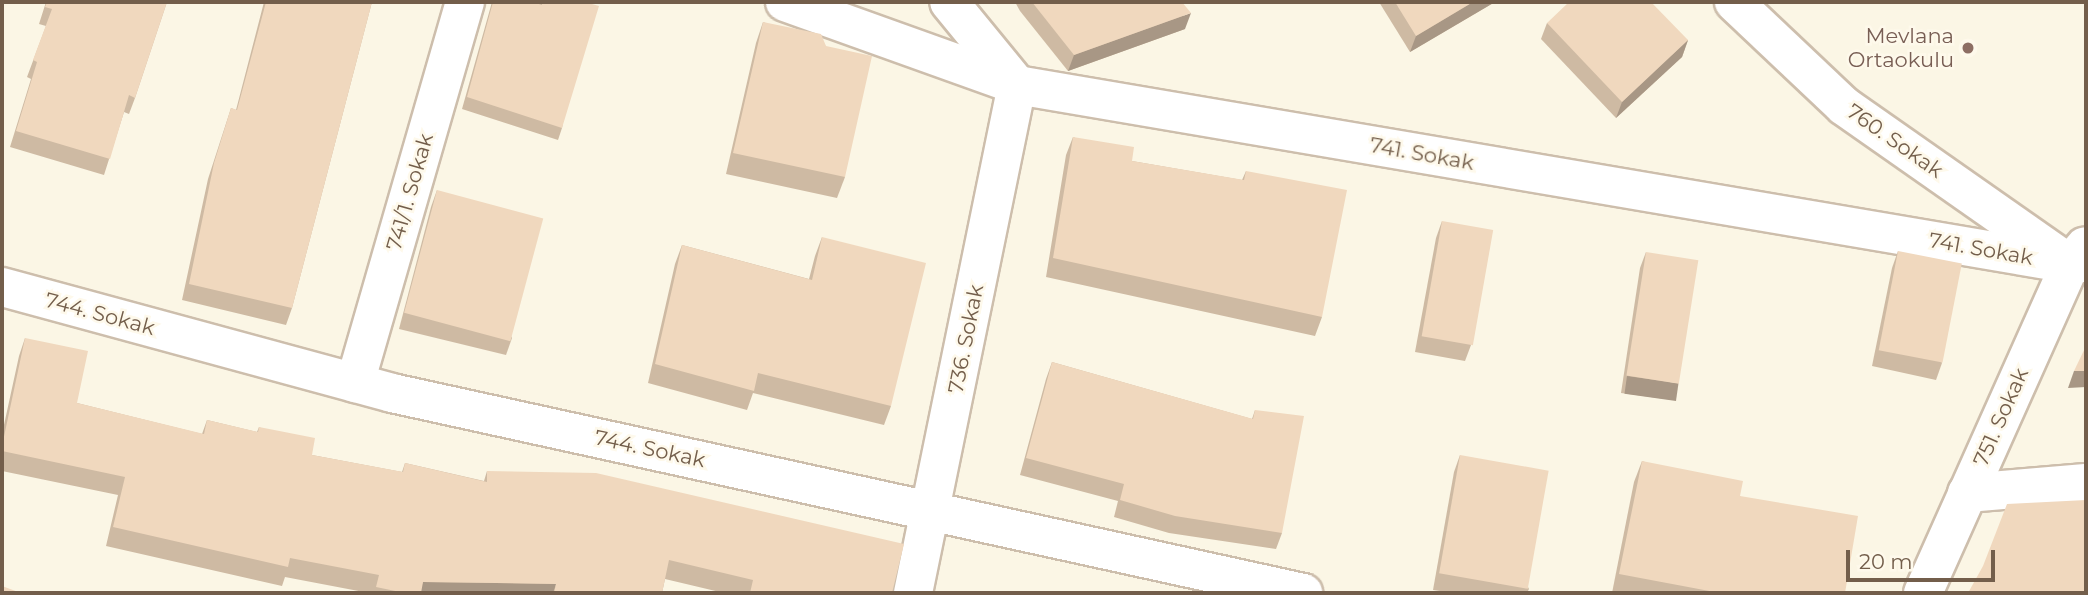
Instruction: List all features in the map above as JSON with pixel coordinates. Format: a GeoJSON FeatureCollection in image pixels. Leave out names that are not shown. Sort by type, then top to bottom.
{"type":"FeatureCollection","features":[{"type":"Feature","properties":{"kind":"street","name":"741/1. Sokak"},"geometry":{"type":"LineString","coordinates":[[355,383],[465,2]]}},
{"type":"Feature","properties":{"kind":"street","name":"741. Sokak"},"geometry":{"type":"LineString","coordinates":[[785,2],[1017,85],[2081,257]]}},
{"type":"Feature","properties":{"kind":"street"},"geometry":{"type":"LineString","coordinates":[[949,2],[1017,85]]}},
{"type":"Feature","properties":{"kind":"street","name":"760. Sokak"},"geometry":{"type":"LineString","coordinates":[[1734,2],[1844,106],[2081,257]]}},
{"type":"Feature","properties":{"kind":"street","name":"736. Sokak"},"geometry":{"type":"LineString","coordinates":[[913,593],[1017,85]]}},
{"type":"Feature","properties":{"kind":"street","name":"751. Sokak"},"geometry":{"type":"LineString","coordinates":[[1923,593],[1967,493],[2081,257]]}},
{"type":"Feature","properties":{"kind":"street","name":"744. Sokak"},"geometry":{"type":"LineString","coordinates":[[2,287],[355,383],[1303,593]]}},
{"type":"Feature","properties":{"kind":"street"},"geometry":{"type":"LineString","coordinates":[[1967,493],[2086,483]]}},
{"type":"Feature","properties":{"kind":"building"},"geometry":{"type":"Polygon","coordinates":[[[47,2],[167,2],[135,98],[129,95],[110,159],[16,131],[37,62],[33,60],[52,9],[45,7],[47,2]]]}},
{"type":"Feature","properties":{"kind":"building"},"geometry":{"type":"Polygon","coordinates":[[[266,2],[372,2],[292,308],[189,284],[214,163],[231,108],[237,110],[266,2]]]}},
{"type":"Feature","properties":{"kind":"building"},"geometry":{"type":"Polygon","coordinates":[[[493,2],[532,2],[542,5],[542,2],[585,2],[599,6],[562,128],[467,97],[493,2]]]}},
{"type":"Feature","properties":{"kind":"building"},"geometry":{"type":"Polygon","coordinates":[[[1032,2],[1182,2],[1191,13],[1074,55],[1032,2]]]}},
{"type":"Feature","properties":{"kind":"building"},"geometry":{"type":"Polygon","coordinates":[[[1395,2],[1473,2],[1416,36],[1395,2]]]}},
{"type":"Feature","properties":{"kind":"building"},"geometry":{"type":"Polygon","coordinates":[[[1569,2],[1651,2],[1688,40],[1622,102],[1547,23],[1569,2]]]}},
{"type":"Feature","properties":{"kind":"building"},"geometry":{"type":"Polygon","coordinates":[[[763,22],[821,34],[826,46],[872,56],[845,177],[733,153],[763,22]]]}},
{"type":"Feature","properties":{"kind":"building"},"geometry":{"type":"Polygon","coordinates":[[[1073,137],[1134,147],[1132,161],[1244,180],[1246,171],[1347,190],[1322,317],[1053,258],[1073,137]]]}},
{"type":"Feature","properties":{"kind":"building"},"geometry":{"type":"Polygon","coordinates":[[[437,190],[543,218],[510,341],[404,313],[437,190]]]}},
{"type":"Feature","properties":{"kind":"building"},"geometry":{"type":"Polygon","coordinates":[[[1442,221],[1493,230],[1473,345],[1422,336],[1442,221]]]}},
{"type":"Feature","properties":{"kind":"building"},"geometry":{"type":"Polygon","coordinates":[[[822,237],[926,263],[891,406],[758,373],[754,391],[655,364],[682,245],[812,280],[822,237]]]}},
{"type":"Feature","properties":{"kind":"building"},"geometry":{"type":"Polygon","coordinates":[[[1898,251],[1962,263],[1943,363],[1879,350],[1898,251]]]}},
{"type":"Feature","properties":{"kind":"building"},"geometry":{"type":"Polygon","coordinates":[[[1646,252],[1698,260],[1679,384],[1626,375],[1646,252]]]}},
{"type":"Feature","properties":{"kind":"building"},"geometry":{"type":"Polygon","coordinates":[[[25,338],[88,351],[77,403],[204,434],[207,420],[258,432],[259,427],[315,438],[312,455],[403,472],[405,463],[487,482],[487,471],[596,473],[904,544],[892,593],[750,593],[753,580],[669,560],[662,593],[554,593],[556,584],[423,582],[421,593],[405,593],[376,587],[379,575],[290,558],[288,567],[113,527],[125,477],[2,451],[25,338]]]}},
{"type":"Feature","properties":{"kind":"building"},"geometry":{"type":"Polygon","coordinates":[[[2086,346],[2086,371],[2074,371],[2086,346]]]}},
{"type":"Feature","properties":{"kind":"building"},"geometry":{"type":"Polygon","coordinates":[[[1052,362],[1253,419],[1255,410],[1304,416],[1282,533],[1175,516],[1120,500],[1124,484],[1026,458],[1052,362]]]}},
{"type":"Feature","properties":{"kind":"building"},"geometry":{"type":"Polygon","coordinates":[[[1460,455],[1549,471],[1528,589],[1439,573],[1460,455]]]}},
{"type":"Feature","properties":{"kind":"building"},"geometry":{"type":"Polygon","coordinates":[[[1642,461],[1743,481],[1740,496],[1858,516],[1845,593],[1720,593],[1619,574],[1642,461]]]}},
{"type":"Feature","properties":{"kind":"building"},"geometry":{"type":"Polygon","coordinates":[[[2086,500],[2086,593],[1968,593],[1983,566],[2007,504],[2086,500]]]}},
{"type":"Feature","properties":{"kind":"building"},"geometry":{"type":"Polygon","coordinates":[[[2,586],[21,593],[2,593],[2,586]]]}},
{"type":"Feature","properties":{"kind":"place","name":"Mevlana Ortaokulu"},"geometry":{"type":"Point","coordinates":[1968,48]}}]}
